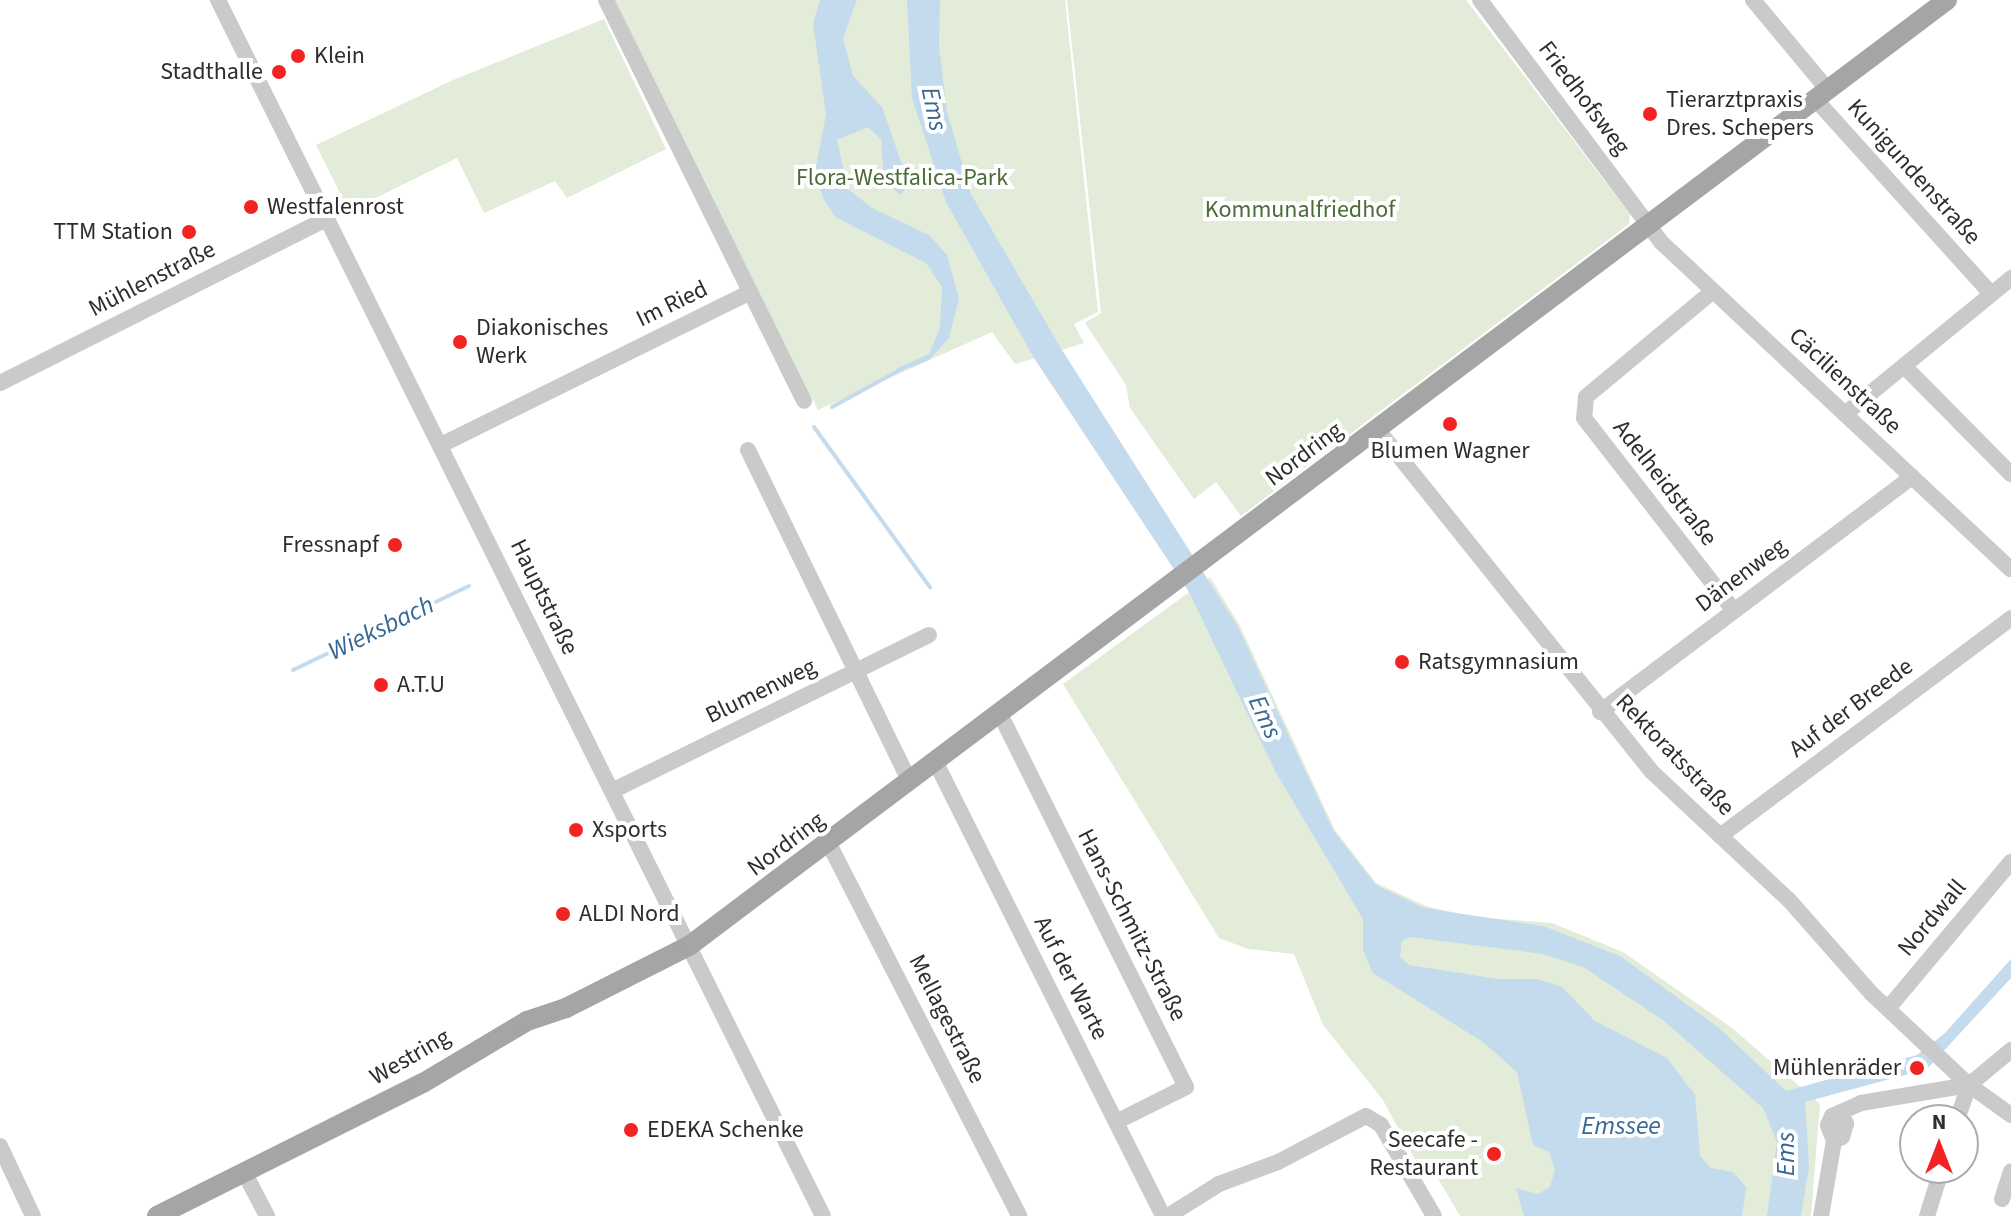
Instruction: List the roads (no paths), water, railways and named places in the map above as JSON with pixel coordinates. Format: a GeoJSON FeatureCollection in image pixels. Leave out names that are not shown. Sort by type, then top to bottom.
{"type":"FeatureCollection","features":[{"type":"Feature","properties":{"kind":"main road","name":"Nordring"},"geometry":{"type":"LineString","coordinates":[[689,946],[1219,552],[1947,0]]}},
{"type":"Feature","properties":{"kind":"main road","name":"Westring"},"geometry":{"type":"LineString","coordinates":[[157,1216],[423,1083],[527,1021],[566,1008],[689,946]]}},
{"type":"Feature","properties":{"kind":"street","name":"Hauptstraße"},"geometry":{"type":"LineString","coordinates":[[218,0],[326,219],[443,444],[823,1216]]}},
{"type":"Feature","properties":{"kind":"street"},"geometry":{"type":"LineString","coordinates":[[606,0],[804,401]]}},
{"type":"Feature","properties":{"kind":"street","name":"Friedhofsweg"},"geometry":{"type":"LineString","coordinates":[[1480,0],[1649,226]]}},
{"type":"Feature","properties":{"kind":"street","name":"Kunigundenstraße"},"geometry":{"type":"LineString","coordinates":[[1753,0],[1822,95],[1991,294]]}},
{"type":"Feature","properties":{"kind":"street","name":"Mühlenstraße"},"geometry":{"type":"LineString","coordinates":[[0,383],[326,219]]}},
{"type":"Feature","properties":{"kind":"street","name":"Cäcilienstraße"},"geometry":{"type":"LineString","coordinates":[[1649,226],[1713,291],[2011,569]]}},
{"type":"Feature","properties":{"kind":"street"},"geometry":{"type":"LineString","coordinates":[[1845,414],[2011,278]]}},
{"type":"Feature","properties":{"kind":"street","name":"Adelheidstraße"},"geometry":{"type":"LineString","coordinates":[[1713,291],[1586,397],[1584,418],[1734,611]]}},
{"type":"Feature","properties":{"kind":"street","name":"Im Ried"},"geometry":{"type":"LineString","coordinates":[[443,444],[751,292]]}},
{"type":"Feature","properties":{"kind":"street"},"geometry":{"type":"LineString","coordinates":[[1904,366],[2011,474]]}},
{"type":"Feature","properties":{"kind":"street","name":"Rektoratsstraße"},"geometry":{"type":"LineString","coordinates":[[1378,430],[1600,712],[1651,771],[1969,1085],[2011,1115]]}},
{"type":"Feature","properties":{"kind":"street"},"geometry":{"type":"LineString","coordinates":[[748,450],[910,782]]}},
{"type":"Feature","properties":{"kind":"street","name":"Dänenweg"},"geometry":{"type":"LineString","coordinates":[[1600,712],[1912,477]]}},
{"type":"Feature","properties":{"kind":"street","name":"Auf der Breede"},"geometry":{"type":"LineString","coordinates":[[1720,836],[2011,618]]}},
{"type":"Feature","properties":{"kind":"street","name":"Blumenweg"},"geometry":{"type":"LineString","coordinates":[[614,790],[929,635]]}},
{"type":"Feature","properties":{"kind":"street","name":"Hans-Schmitz-Straße"},"geometry":{"type":"LineString","coordinates":[[1000,714],[1186,1087],[1116,1122]]}},
{"type":"Feature","properties":{"kind":"street","name":"Auf der Warte"},"geometry":{"type":"LineString","coordinates":[[936,763],[1165,1216]]}},
{"type":"Feature","properties":{"kind":"street","name":"Mellagestraße"},"geometry":{"type":"LineString","coordinates":[[829,844],[1019,1216]]}},
{"type":"Feature","properties":{"kind":"street","name":"Nordwall"},"geometry":{"type":"LineString","coordinates":[[1890,1006],[2011,862]]}},
{"type":"Feature","properties":{"kind":"street"},"geometry":{"type":"LineString","coordinates":[[1821,1216],[1834,1141],[1828,1125],[1840,1112],[1861,1103],[1969,1085],[2011,1050]]}},
{"type":"Feature","properties":{"kind":"street"},"geometry":{"type":"LineString","coordinates":[[1962,1104],[1969,1085]]}},
{"type":"Feature","properties":{"kind":"street"},"geometry":{"type":"LineString","coordinates":[[1165,1216],[1219,1184],[1278,1162],[1366,1116],[1381,1125],[1434,1216]]}},
{"type":"Feature","properties":{"kind":"street"},"geometry":{"type":"LineString","coordinates":[[0,1146],[33,1216]]}},
{"type":"Feature","properties":{"kind":"street"},"geometry":{"type":"LineString","coordinates":[[2002,1199],[2011,1171]]}},
{"type":"Feature","properties":{"kind":"street"},"geometry":{"type":"LineString","coordinates":[[244,1172],[267,1216]]}},
{"type":"Feature","properties":{"kind":"street"},"geometry":{"type":"LineString","coordinates":[[1927,1216],[1937,1184]]}},
{"type":"Feature","properties":{"kind":"water"},"geometry":{"type":"Polygon","coordinates":[[[820,0],[857,0],[843,38],[853,76],[882,107],[909,185],[900,195],[884,179],[881,139],[868,127],[837,140],[848,189],[872,208],[929,235],[947,255],[959,299],[949,338],[929,360],[912,367],[896,369],[929,354],[940,328],[942,287],[926,263],[835,217],[822,196],[816,168],[826,114],[813,24],[820,0]]]}},
{"type":"Feature","properties":{"kind":"water"},"geometry":{"type":"Polygon","coordinates":[[[907,0],[940,0],[939,46],[947,112],[971,194],[1062,350],[1238,627],[1333,830],[1376,885],[1424,908],[1543,926],[1620,956],[1718,1027],[1786,1091],[1917,1055],[1945,1033],[2011,959],[2011,978],[1927,1069],[1805,1102],[1809,1166],[1801,1216],[1767,1216],[1777,1142],[1763,1108],[1663,1020],[1583,967],[1543,954],[1410,937],[1402,941],[1400,957],[1409,965],[1498,979],[1537,979],[1562,987],[1595,1021],[1667,1058],[1695,1095],[1700,1156],[1711,1168],[1733,1172],[1746,1187],[1742,1216],[1524,1216],[1516,1188],[1538,1194],[1550,1187],[1555,1170],[1549,1152],[1533,1145],[1517,1072],[1483,1042],[1373,973],[1363,950],[1363,919],[1275,771],[1189,592],[1034,358],[946,202],[912,98],[907,0]]]}},
{"type":"Feature","properties":{"kind":"waterway","name":"Wieksbach"},"geometry":{"type":"LineString","coordinates":[[832,407],[907,366]]}},
{"type":"Feature","properties":{"kind":"waterway"},"geometry":{"type":"LineString","coordinates":[[814,427],[930,587]]}},
{"type":"Feature","properties":{"kind":"waterway","name":"Wieksbach"},"geometry":{"type":"LineString","coordinates":[[293,670],[469,586]]}},
{"type":"Feature","properties":{"kind":"place","name":"Klein"},"geometry":{"type":"Point","coordinates":[298,56]}},
{"type":"Feature","properties":{"kind":"place","name":"Stadthalle"},"geometry":{"type":"Point","coordinates":[279,72]}},
{"type":"Feature","properties":{"kind":"place","name":"Tierarztpraxis Dres. Schepers"},"geometry":{"type":"Point","coordinates":[1650,114]}},
{"type":"Feature","properties":{"kind":"place","name":"Westfalenrost"},"geometry":{"type":"Point","coordinates":[251,207]}},
{"type":"Feature","properties":{"kind":"place","name":"TTM Station"},"geometry":{"type":"Point","coordinates":[189,232]}},
{"type":"Feature","properties":{"kind":"place","name":"Diakonisches Werk"},"geometry":{"type":"Point","coordinates":[460,342]}},
{"type":"Feature","properties":{"kind":"place","name":"Blumen Wagner"},"geometry":{"type":"Point","coordinates":[1450,424]}},
{"type":"Feature","properties":{"kind":"place","name":"Fressnapf"},"geometry":{"type":"Point","coordinates":[395,545]}},
{"type":"Feature","properties":{"kind":"place","name":"Ratsgymnasium"},"geometry":{"type":"Point","coordinates":[1402,662]}},
{"type":"Feature","properties":{"kind":"place","name":"A.T.U"},"geometry":{"type":"Point","coordinates":[381,685]}},
{"type":"Feature","properties":{"kind":"place","name":"Xsports"},"geometry":{"type":"Point","coordinates":[576,830]}},
{"type":"Feature","properties":{"kind":"place","name":"ALDI Nord"},"geometry":{"type":"Point","coordinates":[563,914]}},
{"type":"Feature","properties":{"kind":"place","name":"Mühlenräder"},"geometry":{"type":"Point","coordinates":[1917,1068]}},
{"type":"Feature","properties":{"kind":"place","name":"EDEKA Schenke"},"geometry":{"type":"Point","coordinates":[631,1130]}},
{"type":"Feature","properties":{"kind":"place","name":"Seecafe - Restaurant"},"geometry":{"type":"Point","coordinates":[1494,1154]}},
{"type":"Feature","properties":{"kind":"water label","name":"Ems"},"geometry":{"type":"Point","coordinates":[934,109]}},
{"type":"Feature","properties":{"kind":"water label","name":"Ems"},"geometry":{"type":"Point","coordinates":[1265,717]}},
{"type":"Feature","properties":{"kind":"water label","name":"Emssee"},"geometry":{"type":"Point","coordinates":[1621,1126]}},
{"type":"Feature","properties":{"kind":"water label","name":"Ems"},"geometry":{"type":"Point","coordinates":[1786,1154]}},
{"type":"Feature","properties":{"kind":"park label","name":"Flora-Westfalica-Park"},"geometry":{"type":"Point","coordinates":[902,178]}},
{"type":"Feature","properties":{"kind":"park label","name":"Kommunalfriedhof"},"geometry":{"type":"Point","coordinates":[1300,210]}}]}
